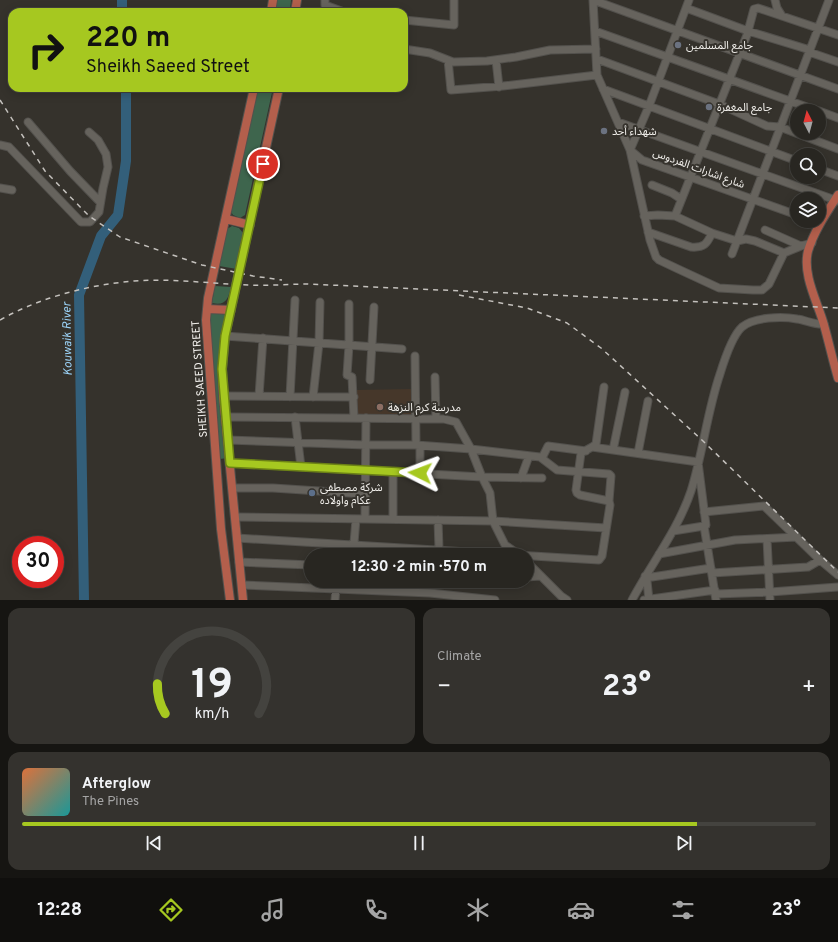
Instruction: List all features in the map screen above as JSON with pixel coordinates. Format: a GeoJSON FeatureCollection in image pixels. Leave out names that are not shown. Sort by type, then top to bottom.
{"type":"FeatureCollection","features":[{"type":"Feature","properties":{"kind":"main road","name":"SHEIKH SAEED STREET"},"geometry":{"type":"LineString","coordinates":[[230,600],[221,529],[206,329],[206,309],[253,92]]}},
{"type":"Feature","properties":{"kind":"main road","name":"SHEIKH SAEED STREET"},"geometry":{"type":"LineString","coordinates":[[243,600],[223,396],[222,369],[225,336],[278,92]]}},
{"type":"Feature","properties":{"kind":"main road"},"geometry":{"type":"LineString","coordinates":[[826,212],[837,199]]}},
{"type":"Feature","properties":{"kind":"main road"},"geometry":{"type":"LineString","coordinates":[[226,219],[250,226]]}},
{"type":"Feature","properties":{"kind":"main road"},"geometry":{"type":"LineString","coordinates":[[816,228],[808,252],[807,265],[810,281],[824,324],[838,378]]}},
{"type":"Feature","properties":{"kind":"main road"},"geometry":{"type":"LineString","coordinates":[[206,309],[231,310]]}},
{"type":"Feature","properties":{"kind":"street"},"geometry":{"type":"LineString","coordinates":[[325,0],[325,5],[333,8]]}},
{"type":"Feature","properties":{"kind":"street"},"geometry":{"type":"LineString","coordinates":[[408,20],[454,25],[454,0]]}},
{"type":"Feature","properties":{"kind":"street"},"geometry":{"type":"LineString","coordinates":[[812,244],[801,246],[784,253],[769,284],[762,290],[719,288],[659,260],[656,257],[644,216],[630,150],[597,75],[593,0],[838,89]]}},
{"type":"Feature","properties":{"kind":"street"},"geometry":{"type":"LineString","coordinates":[[630,150],[649,106],[689,0]]}},
{"type":"Feature","properties":{"kind":"street"},"geometry":{"type":"LineString","coordinates":[[775,0],[777,8],[782,16]]}},
{"type":"Feature","properties":{"kind":"street"},"geometry":{"type":"LineString","coordinates":[[732,254],[829,0]]}},
{"type":"Feature","properties":{"kind":"street"},"geometry":{"type":"LineString","coordinates":[[686,8],[838,62]]}},
{"type":"Feature","properties":{"kind":"street"},"geometry":{"type":"LineString","coordinates":[[675,216],[740,53],[754,9],[758,8],[838,35]]}},
{"type":"Feature","properties":{"kind":"street"},"geometry":{"type":"LineString","coordinates":[[595,31],[798,104]]}},
{"type":"Feature","properties":{"kind":"street"},"geometry":{"type":"LineString","coordinates":[[408,50],[430,53],[453,62],[496,60],[550,50],[596,49]]}},
{"type":"Feature","properties":{"kind":"street"},"geometry":{"type":"LineString","coordinates":[[597,59],[719,104],[767,126],[780,127],[838,149]]}},
{"type":"Feature","properties":{"kind":"street"},"geometry":{"type":"LineString","coordinates":[[448,60],[451,90],[499,87],[597,75]]}},
{"type":"Feature","properties":{"kind":"street"},"geometry":{"type":"LineString","coordinates":[[496,60],[499,87]]}},
{"type":"Feature","properties":{"kind":"street"},"geometry":{"type":"LineString","coordinates":[[603,89],[790,158]]}},
{"type":"Feature","properties":{"kind":"street"},"geometry":{"type":"LineString","coordinates":[[826,114],[838,118]]}},
{"type":"Feature","properties":{"kind":"street"},"geometry":{"type":"LineString","coordinates":[[28,122],[70,172],[100,202]]}},
{"type":"Feature","properties":{"kind":"street"},"geometry":{"type":"LineString","coordinates":[[618,122],[762,175],[837,199]]}},
{"type":"Feature","properties":{"kind":"street"},"geometry":{"type":"LineString","coordinates":[[0,145],[10,146],[81,222],[90,222],[99,212],[102,188],[108,167],[106,154],[98,140],[89,132]]}},
{"type":"Feature","properties":{"kind":"street","name":"شارع اشارات الفردوس"},"geometry":{"type":"LineString","coordinates":[[630,150],[642,160],[691,176],[790,212]]}},
{"type":"Feature","properties":{"kind":"street"},"geometry":{"type":"LineString","coordinates":[[826,172],[838,176]]}},
{"type":"Feature","properties":{"kind":"street"},"geometry":{"type":"LineString","coordinates":[[652,185],[672,193],[681,199]]}},
{"type":"Feature","properties":{"kind":"street"},"geometry":{"type":"LineString","coordinates":[[0,188],[12,190]]}},
{"type":"Feature","properties":{"kind":"street"},"geometry":{"type":"LineString","coordinates":[[644,216],[675,216],[712,233],[737,241],[746,239],[755,241],[784,253]]}},
{"type":"Feature","properties":{"kind":"street"},"geometry":{"type":"LineString","coordinates":[[765,230],[801,246]]}},
{"type":"Feature","properties":{"kind":"street"},"geometry":{"type":"LineString","coordinates":[[648,232],[691,247],[701,247],[708,242],[712,233]]}},
{"type":"Feature","properties":{"kind":"street"},"geometry":{"type":"LineString","coordinates":[[290,397],[295,300]]}},
{"type":"Feature","properties":{"kind":"street"},"geometry":{"type":"LineString","coordinates":[[313,397],[319,343],[320,302]]}},
{"type":"Feature","properties":{"kind":"street"},"geometry":{"type":"LineString","coordinates":[[349,304],[349,345],[346,376],[352,377],[354,418]]}},
{"type":"Feature","properties":{"kind":"street"},"geometry":{"type":"LineString","coordinates":[[370,380],[374,307]]}},
{"type":"Feature","properties":{"kind":"street"},"geometry":{"type":"LineString","coordinates":[[632,600],[679,519],[690,491],[698,462],[713,392],[728,352],[741,328],[754,320],[776,317],[796,318],[818,325],[824,324]]}},
{"type":"Feature","properties":{"kind":"street"},"geometry":{"type":"LineString","coordinates":[[225,336],[402,349]]}},
{"type":"Feature","properties":{"kind":"street"},"geometry":{"type":"LineString","coordinates":[[259,396],[263,338]]}},
{"type":"Feature","properties":{"kind":"street"},"geometry":{"type":"LineString","coordinates":[[415,356],[416,419],[420,473]]}},
{"type":"Feature","properties":{"kind":"street"},"geometry":{"type":"LineString","coordinates":[[435,378],[436,418]]}},
{"type":"Feature","properties":{"kind":"street"},"geometry":{"type":"LineString","coordinates":[[604,387],[596,444],[581,453],[577,493],[591,498],[609,501]]}},
{"type":"Feature","properties":{"kind":"street"},"geometry":{"type":"LineString","coordinates":[[613,450],[626,392]]}},
{"type":"Feature","properties":{"kind":"street"},"geometry":{"type":"LineString","coordinates":[[223,396],[354,397]]}},
{"type":"Feature","properties":{"kind":"street"},"geometry":{"type":"LineString","coordinates":[[638,453],[648,401]]}},
{"type":"Feature","properties":{"kind":"street"},"geometry":{"type":"LineString","coordinates":[[226,417],[436,418],[456,422],[471,449],[490,493],[493,520],[505,545],[510,548]]}},
{"type":"Feature","properties":{"kind":"street"},"geometry":{"type":"LineString","coordinates":[[295,417],[301,467]]}},
{"type":"Feature","properties":{"kind":"street"},"geometry":{"type":"LineString","coordinates":[[365,519],[366,418]]}},
{"type":"Feature","properties":{"kind":"street"},"geometry":{"type":"LineString","coordinates":[[228,440],[471,449],[542,458],[557,470],[609,474],[611,476],[610,505],[602,556],[599,560],[534,555]]}},
{"type":"Feature","properties":{"kind":"street"},"geometry":{"type":"LineString","coordinates":[[542,458],[548,446],[613,450],[698,462]]}},
{"type":"Feature","properties":{"kind":"street"},"geometry":{"type":"LineString","coordinates":[[521,478],[529,456]]}},
{"type":"Feature","properties":{"kind":"street"},"geometry":{"type":"LineString","coordinates":[[698,462],[706,525],[704,526],[716,595]]}},
{"type":"Feature","properties":{"kind":"street"},"geometry":{"type":"LineString","coordinates":[[230,463],[482,477],[542,478]]}},
{"type":"Feature","properties":{"kind":"street"},"geometry":{"type":"LineString","coordinates":[[392,472],[393,519]]}},
{"type":"Feature","properties":{"kind":"street"},"geometry":{"type":"LineString","coordinates":[[233,488],[273,488],[365,494]]}},
{"type":"Feature","properties":{"kind":"street"},"geometry":{"type":"LineString","coordinates":[[704,512],[764,506],[820,560],[838,575]]}},
{"type":"Feature","properties":{"kind":"street"},"geometry":{"type":"LineString","coordinates":[[235,517],[493,520],[606,528]]}},
{"type":"Feature","properties":{"kind":"street"},"geometry":{"type":"LineString","coordinates":[[353,548],[356,519]]}},
{"type":"Feature","properties":{"kind":"street"},"geometry":{"type":"LineString","coordinates":[[438,520],[439,548]]}},
{"type":"Feature","properties":{"kind":"street"},"geometry":{"type":"LineString","coordinates":[[673,530],[704,526]]}},
{"type":"Feature","properties":{"kind":"street"},"geometry":{"type":"LineString","coordinates":[[659,554],[735,540],[797,537]]}},
{"type":"Feature","properties":{"kind":"street"},"geometry":{"type":"LineString","coordinates":[[237,538],[422,548]]}},
{"type":"Feature","properties":{"kind":"street"},"geometry":{"type":"LineString","coordinates":[[767,539],[770,600]]}},
{"type":"Feature","properties":{"kind":"street"},"geometry":{"type":"LineString","coordinates":[[645,576],[712,570],[808,567],[820,560]]}},
{"type":"Feature","properties":{"kind":"street"},"geometry":{"type":"LineString","coordinates":[[239,562],[304,565]]}},
{"type":"Feature","properties":{"kind":"street"},"geometry":{"type":"LineString","coordinates":[[534,570],[567,600]]}},
{"type":"Feature","properties":{"kind":"street"},"geometry":{"type":"LineString","coordinates":[[534,576],[540,576]]}},
{"type":"Feature","properties":{"kind":"street"},"geometry":{"type":"LineString","coordinates":[[645,576],[647,581],[648,600],[838,587]]}},
{"type":"Feature","properties":{"kind":"street"},"geometry":{"type":"LineString","coordinates":[[242,585],[304,587]]}},
{"type":"Feature","properties":{"kind":"street"},"geometry":{"type":"LineString","coordinates":[[335,600],[336,588],[430,597],[495,600]]}},
{"type":"Feature","properties":{"kind":"shaded area"},"geometry":{"type":"Polygon","coordinates":[[[413,389],[414,416],[357,417],[356,390],[413,389]]]}},
{"type":"Feature","properties":{"kind":"green space"},"geometry":{"type":"Polygon","coordinates":[[[276,0],[291,0],[290,8],[274,8],[276,0]]]}},
{"type":"Feature","properties":{"kind":"green space"},"geometry":{"type":"Polygon","coordinates":[[[256,92],[272,92],[245,215],[240,218],[233,215],[230,210],[256,92]]]}},
{"type":"Feature","properties":{"kind":"green space"},"geometry":{"type":"Polygon","coordinates":[[[232,226],[239,228],[243,233],[237,269],[219,266],[227,229],[232,226]]]}},
{"type":"Feature","properties":{"kind":"green space"},"geometry":{"type":"Polygon","coordinates":[[[215,286],[231,287],[226,301],[217,304],[212,303],[215,286]]]}},
{"type":"Feature","properties":{"kind":"green space"},"geometry":{"type":"Polygon","coordinates":[[[211,313],[226,313],[219,357],[219,376],[227,458],[220,459],[209,316],[211,313]]]}},
{"type":"Feature","properties":{"kind":"waterway","name":"Kouwaik River"},"geometry":{"type":"LineString","coordinates":[[122,0],[122,8]]}},
{"type":"Feature","properties":{"kind":"waterway","name":"Kouwaik River"},"geometry":{"type":"LineString","coordinates":[[84,600],[79,295],[101,236],[118,215],[126,161],[126,92]]}},
{"type":"Feature","properties":{"kind":"railway"},"geometry":{"type":"LineString","coordinates":[[0,100],[45,171],[89,216],[120,237],[202,265],[253,276],[282,280]]}},
{"type":"Feature","properties":{"kind":"railway"},"geometry":{"type":"LineString","coordinates":[[0,320],[32,305],[65,293],[117,283],[149,280],[257,285],[308,284],[838,308]]}},
{"type":"Feature","properties":{"kind":"railway"},"geometry":{"type":"LineString","coordinates":[[459,295],[527,308],[567,323],[601,348],[703,441],[838,572]]}},
{"type":"Feature","properties":{"kind":"place","name":"جامع المسلمين"},"geometry":{"type":"Point","coordinates":[678,45]}},
{"type":"Feature","properties":{"kind":"place","name":"جامع المغفرة"},"geometry":{"type":"Point","coordinates":[709,107]}},
{"type":"Feature","properties":{"kind":"place","name":"شهداء أحد"},"geometry":{"type":"Point","coordinates":[604,131]}},
{"type":"Feature","properties":{"kind":"place","name":"مدرسة كرم النزهة"},"geometry":{"type":"Point","coordinates":[380,407]}},
{"type":"Feature","properties":{"kind":"place","name":"شركة مصطفى عكام واولاده"},"geometry":{"type":"Point","coordinates":[312,493]}},
{"type":"Feature","properties":{"kind":"route"},"geometry":{"type":"LineString","coordinates":[[263,164],[225,336],[222,359],[223,396],[230,463],[420,473]]}}]}
